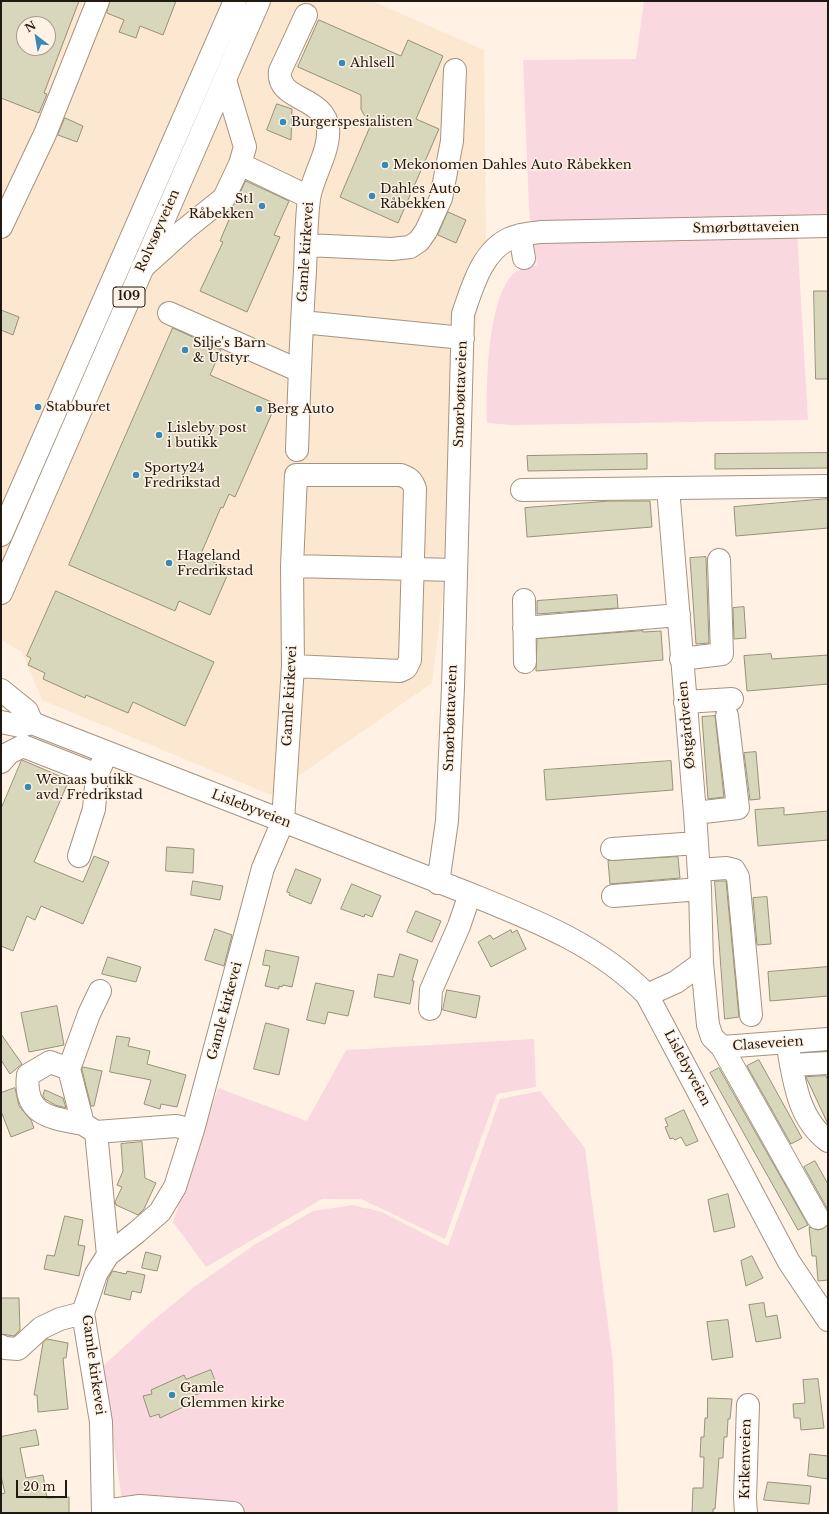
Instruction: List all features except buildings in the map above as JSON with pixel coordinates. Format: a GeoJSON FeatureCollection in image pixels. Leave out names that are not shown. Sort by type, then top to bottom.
{"type":"FeatureCollection","features":[{"type":"Feature","properties":{"kind":"street"},"geometry":{"type":"LineString","coordinates":[[1,227],[45,134],[98,1]]}},
{"type":"Feature","properties":{"kind":"street","name":"Rolvsøyveien"},"geometry":{"type":"LineString","coordinates":[[1,535],[235,1]]}},
{"type":"Feature","properties":{"kind":"street","name":"Rolvsøyveien"},"geometry":{"type":"LineString","coordinates":[[1,593],[260,1]]}},
{"type":"Feature","properties":{"kind":"street","name":"Gamle kirkevei"},"geometry":{"type":"LineString","coordinates":[[297,450],[309,197],[324,149],[328,129],[325,116],[314,105],[286,90],[279,78],[280,71],[306,15]]}},
{"type":"Feature","properties":{"kind":"street"},"geometry":{"type":"LineString","coordinates":[[306,245],[392,249],[410,247],[419,241],[426,232],[441,198],[452,141],[455,70]]}},
{"type":"Feature","properties":{"kind":"street"},"geometry":{"type":"LineString","coordinates":[[142,268],[184,230],[224,198],[240,164],[245,146],[236,112],[225,80]]}},
{"type":"Feature","properties":{"kind":"street"},"geometry":{"type":"LineString","coordinates":[[240,164],[309,197]]}},
{"type":"Feature","properties":{"kind":"street","name":"Smørbøttaveien"},"geometry":{"type":"LineString","coordinates":[[438,883],[447,821],[453,686],[463,314],[478,272],[488,256],[500,244],[510,238],[520,235],[541,232],[828,226]]}},
{"type":"Feature","properties":{"kind":"street"},"geometry":{"type":"LineString","coordinates":[[520,235],[524,258]]}},
{"type":"Feature","properties":{"kind":"street"},"geometry":{"type":"LineString","coordinates":[[169,313],[300,371]]}},
{"type":"Feature","properties":{"kind":"street"},"geometry":{"type":"LineString","coordinates":[[302,322],[463,338]]}},
{"type":"Feature","properties":{"kind":"street","name":"Gamle kirkevei"},"geometry":{"type":"LineString","coordinates":[[103,1512],[101,1422],[83,1313],[96,1274],[108,1255],[138,1232],[160,1212],[175,1187],[193,1130],[263,868],[283,821],[293,666],[292,566],[296,475],[401,475],[409,478],[413,482],[415,489],[413,570]]}},
{"type":"Feature","properties":{"kind":"street"},"geometry":{"type":"LineString","coordinates":[[522,490],[828,486]]}},
{"type":"Feature","properties":{"kind":"street","name":"Østgårdveien"},"geometry":{"type":"LineString","coordinates":[[668,488],[679,615],[681,659],[695,813],[702,962],[708,1025],[818,1218]]}},
{"type":"Feature","properties":{"kind":"street"},"geometry":{"type":"LineString","coordinates":[[681,659],[722,654],[719,560]]}},
{"type":"Feature","properties":{"kind":"street"},"geometry":{"type":"LineString","coordinates":[[292,566],[456,570]]}},
{"type":"Feature","properties":{"kind":"street"},"geometry":{"type":"LineString","coordinates":[[293,666],[400,670],[406,668],[410,660],[413,570]]}},
{"type":"Feature","properties":{"kind":"street"},"geometry":{"type":"LineString","coordinates":[[524,600],[525,662]]}},
{"type":"Feature","properties":{"kind":"street"},"geometry":{"type":"LineString","coordinates":[[524,628],[679,615]]}},
{"type":"Feature","properties":{"kind":"street"},"geometry":{"type":"LineString","coordinates":[[1,690],[27,711],[32,723],[23,746],[9,753],[1,762]]}},
{"type":"Feature","properties":{"kind":"street"},"geometry":{"type":"LineString","coordinates":[[685,702],[730,708],[738,808],[695,813]]}},
{"type":"Feature","properties":{"kind":"street","name":"Lislebyveien"},"geometry":{"type":"LineString","coordinates":[[1,722],[20,726],[32,723],[438,883],[470,894],[534,920],[584,945],[615,966],[634,981],[647,995],[785,1255],[828,1320]]}},
{"type":"Feature","properties":{"kind":"street"},"geometry":{"type":"LineString","coordinates":[[23,746],[97,775]]}},
{"type":"Feature","properties":{"kind":"street"},"geometry":{"type":"LineString","coordinates":[[80,856],[94,809],[97,775],[106,753]]}},
{"type":"Feature","properties":{"kind":"street"},"geometry":{"type":"LineString","coordinates":[[612,849],[697,843]]}},
{"type":"Feature","properties":{"kind":"street"},"geometry":{"type":"LineString","coordinates":[[613,896],[699,880],[726,868],[734,870],[738,877],[751,1015]]}},
{"type":"Feature","properties":{"kind":"street"},"geometry":{"type":"LineString","coordinates":[[430,1009],[431,990],[459,926],[470,894]]}},
{"type":"Feature","properties":{"kind":"street"},"geometry":{"type":"LineString","coordinates":[[647,995],[676,982],[702,962]]}},
{"type":"Feature","properties":{"kind":"street"},"geometry":{"type":"LineString","coordinates":[[100,991],[89,1014],[69,1068],[90,1128],[108,1255]]}},
{"type":"Feature","properties":{"kind":"street","name":"Claseveien"},"geometry":{"type":"LineString","coordinates":[[717,1042],[787,1042],[828,1039]]}},
{"type":"Feature","properties":{"kind":"street"},"geometry":{"type":"LineString","coordinates":[[787,1042],[797,1094],[804,1113],[817,1133],[828,1141]]}},
{"type":"Feature","properties":{"kind":"street"},"geometry":{"type":"LineString","coordinates":[[69,1068],[50,1062],[28,1075],[27,1086],[34,1108],[49,1118],[90,1128],[176,1126],[193,1130]]}},
{"type":"Feature","properties":{"kind":"street"},"geometry":{"type":"LineString","coordinates":[[791,1065],[828,1063]]}},
{"type":"Feature","properties":{"kind":"street"},"geometry":{"type":"LineString","coordinates":[[1,1346],[4,1348],[18,1349],[41,1328],[60,1319],[83,1313]]}},
{"type":"Feature","properties":{"kind":"street","name":"Krikenveien"},"geometry":{"type":"LineString","coordinates":[[746,1513],[745,1498],[748,1405]]}},
{"type":"Feature","properties":{"kind":"street"},"geometry":{"type":"LineString","coordinates":[[103,1512],[140,1506],[233,1513]]}},
{"type":"Feature","properties":{"kind":"shaded area"},"geometry":{"type":"Polygon","coordinates":[[[1,1],[372,1],[484,50],[486,244],[432,683],[271,795],[42,700],[22,652],[1,640],[1,1]]]}},
{"type":"Feature","properties":{"kind":"shaded area"},"geometry":{"type":"Polygon","coordinates":[[[644,1],[828,1],[828,214],[796,215],[808,420],[512,425],[487,423],[487,388],[490,344],[498,302],[505,285],[514,273],[537,265],[529,210],[523,60],[636,59],[644,1]]]}},
{"type":"Feature","properties":{"kind":"shaded area"},"geometry":{"type":"Polygon","coordinates":[[[534,1039],[536,1087],[497,1094],[445,1239],[361,1199],[322,1199],[206,1267],[173,1222],[218,1088],[307,1121],[346,1050],[534,1039]]]}},
{"type":"Feature","properties":{"kind":"shaded area"},"geometry":{"type":"Polygon","coordinates":[[[540,1091],[585,1148],[613,1362],[618,1513],[124,1513],[102,1367],[150,1323],[194,1287],[254,1245],[313,1211],[353,1205],[382,1212],[448,1246],[500,1099],[540,1091]]]}},
{"type":"Feature","properties":{"kind":"place","name":"Ahlsell"},"geometry":{"type":"Point","coordinates":[342,63]}},
{"type":"Feature","properties":{"kind":"place","name":"Burgerspesialisten"},"geometry":{"type":"Point","coordinates":[283,122]}},
{"type":"Feature","properties":{"kind":"place","name":"Mekonomen Dahles Auto Råbekken"},"geometry":{"type":"Point","coordinates":[385,165]}},
{"type":"Feature","properties":{"kind":"place","name":"Dahles Auto Råbekken"},"geometry":{"type":"Point","coordinates":[372,196]}},
{"type":"Feature","properties":{"kind":"place","name":"St1 Råbekken"},"geometry":{"type":"Point","coordinates":[262,206]}},
{"type":"Feature","properties":{"kind":"place","name":"Silje's Barn & Utstyr"},"geometry":{"type":"Point","coordinates":[185,350]}},
{"type":"Feature","properties":{"kind":"place","name":"Stabburet"},"geometry":{"type":"Point","coordinates":[38,407]}},
{"type":"Feature","properties":{"kind":"place","name":"Berg Auto"},"geometry":{"type":"Point","coordinates":[259,409]}},
{"type":"Feature","properties":{"kind":"place","name":"Lisleby post i butikk"},"geometry":{"type":"Point","coordinates":[159,435]}},
{"type":"Feature","properties":{"kind":"place","name":"Sporty24 Fredrikstad"},"geometry":{"type":"Point","coordinates":[136,475]}},
{"type":"Feature","properties":{"kind":"place","name":"Hageland Fredrikstad"},"geometry":{"type":"Point","coordinates":[169,563]}},
{"type":"Feature","properties":{"kind":"place","name":"Wenaas butikk avd. Fredrikstad"},"geometry":{"type":"Point","coordinates":[28,787]}},
{"type":"Feature","properties":{"kind":"place","name":"Gamle Glemmen kirke"},"geometry":{"type":"Point","coordinates":[172,1395]}}]}
